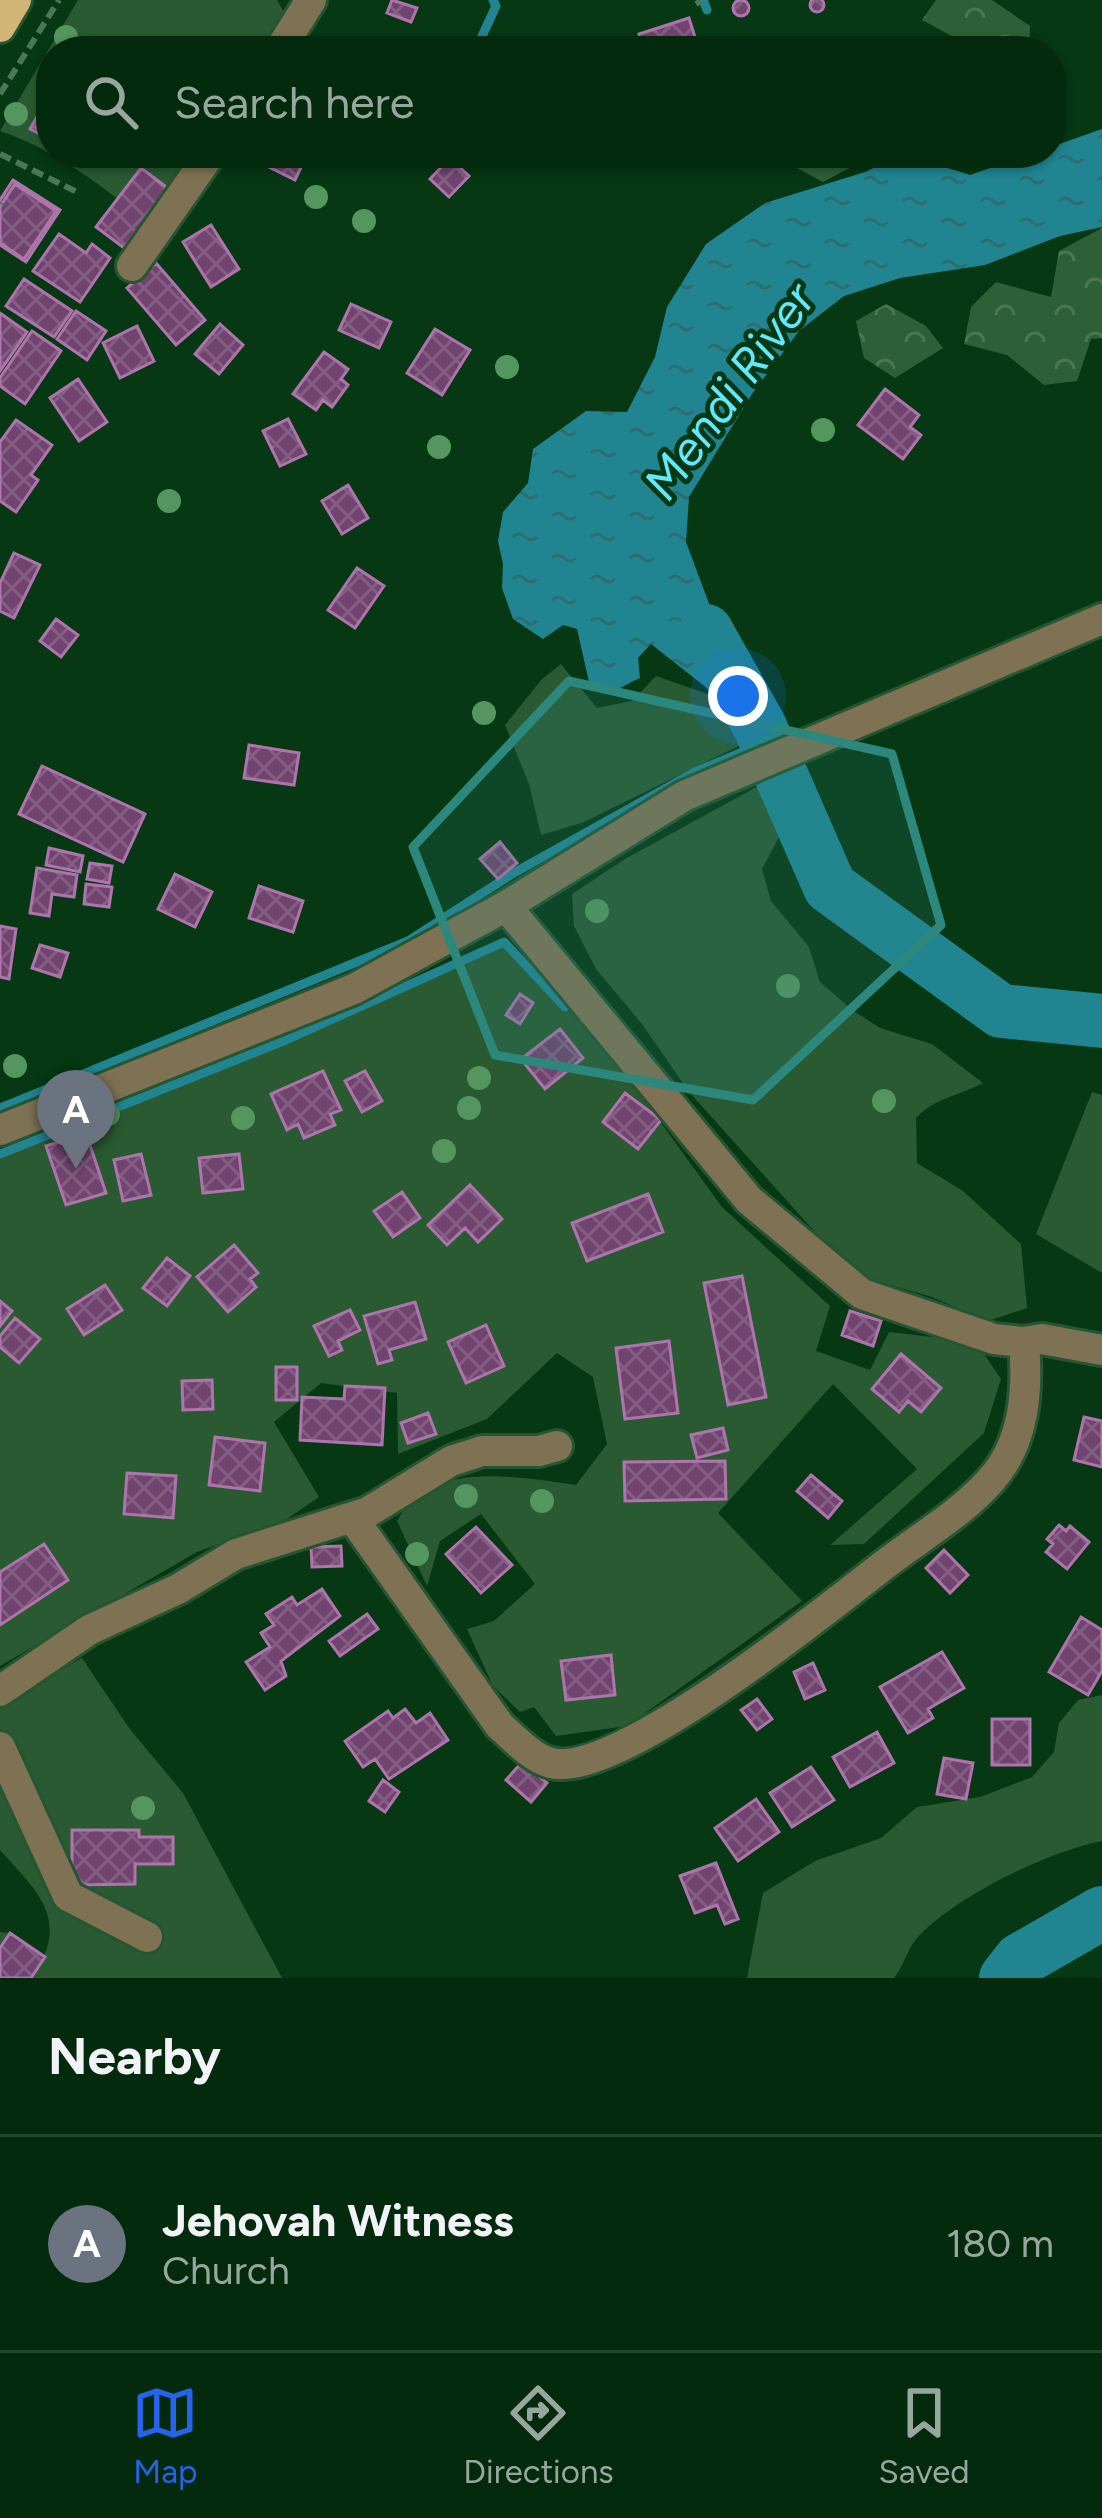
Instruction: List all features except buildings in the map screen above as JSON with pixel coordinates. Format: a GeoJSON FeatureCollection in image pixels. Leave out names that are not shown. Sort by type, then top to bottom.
{"type":"FeatureCollection","features":[{"type":"Feature","properties":{"kind":"main road"},"geometry":{"type":"LineString","coordinates":[[0,27],[16,0]]}},
{"type":"Feature","properties":{"kind":"street"},"geometry":{"type":"LineString","coordinates":[[288,36],[311,0]]}},
{"type":"Feature","properties":{"kind":"street"},"geometry":{"type":"LineString","coordinates":[[132,266],[201,168]]}},
{"type":"Feature","properties":{"kind":"street"},"geometry":{"type":"LineString","coordinates":[[0,1130],[353,988],[506,906],[683,796],[1102,619]]}},
{"type":"Feature","properties":{"kind":"street"},"geometry":{"type":"LineString","coordinates":[[506,906],[748,1200],[862,1294],[994,1339],[1042,1339],[1102,1350]]}},
{"type":"Feature","properties":{"kind":"street"},"geometry":{"type":"LineString","coordinates":[[352,1517],[500,1726],[553,1764],[598,1757],[741,1673],[815,1622],[992,1479],[1012,1446],[1025,1404],[1024,1342]]}},
{"type":"Feature","properties":{"kind":"street"},"geometry":{"type":"LineString","coordinates":[[0,1691],[89,1630],[178,1589],[236,1554],[381,1506],[451,1461],[482,1451],[539,1451],[556,1445]]}},
{"type":"Feature","properties":{"kind":"street"},"geometry":{"type":"LineString","coordinates":[[0,1747],[68,1896],[147,1937]]}},
{"type":"Feature","properties":{"kind":"path"},"geometry":{"type":"LineString","coordinates":[[36,36],[59,0]]}},
{"type":"Feature","properties":{"kind":"path"},"geometry":{"type":"LineString","coordinates":[[0,94],[36,37]]}},
{"type":"Feature","properties":{"kind":"path"},"geometry":{"type":"LineString","coordinates":[[0,154],[77,192]]}},
{"type":"Feature","properties":{"kind":"highlighted area"},"geometry":{"type":"Polygon","coordinates":[[[569,681],[892,754],[941,925],[753,1100],[495,1055],[413,847],[569,681]]]}},
{"type":"Feature","properties":{"kind":"green space"},"geometry":{"type":"Polygon","coordinates":[[[78,0],[277,0],[286,16],[273,36],[57,36],[78,0]]]}},
{"type":"Feature","properties":{"kind":"green space"},"geometry":{"type":"Polygon","coordinates":[[[936,0],[992,0],[1030,26],[1030,36],[951,36],[922,20],[936,0]]]}},
{"type":"Feature","properties":{"kind":"green space"},"geometry":{"type":"Polygon","coordinates":[[[36,71],[36,147],[0,131],[36,71]]]}},
{"type":"Feature","properties":{"kind":"green space"},"geometry":{"type":"Polygon","coordinates":[[[73,168],[185,168],[150,224],[73,168]]]}},
{"type":"Feature","properties":{"kind":"green space"},"geometry":{"type":"Polygon","coordinates":[[[797,168],[849,168],[823,182],[797,168]]]}},
{"type":"Feature","properties":{"kind":"green space"},"geometry":{"type":"Polygon","coordinates":[[[1102,228],[1102,338],[1091,339],[1077,381],[1044,385],[1007,355],[964,344],[971,307],[996,282],[1051,297],[1059,251],[1102,228]]]}},
{"type":"Feature","properties":{"kind":"green space"},"geometry":{"type":"Polygon","coordinates":[[[886,304],[926,326],[943,348],[895,378],[864,358],[856,321],[886,304]]]}},
{"type":"Feature","properties":{"kind":"green space"},"geometry":{"type":"Polygon","coordinates":[[[561,664],[597,708],[632,701],[656,676],[733,703],[755,738],[584,822],[541,835],[529,784],[505,725],[542,679],[561,664]]]}},
{"type":"Feature","properties":{"kind":"green space"},"geometry":{"type":"Polygon","coordinates":[[[764,783],[795,788],[786,824],[762,869],[771,901],[809,947],[820,982],[880,1028],[932,1044],[983,1083],[916,1118],[917,1163],[963,1191],[1021,1244],[1027,1308],[988,1321],[932,1297],[870,1279],[815,1232],[689,1092],[596,969],[574,926],[572,894],[625,859],[764,783]]]}},
{"type":"Feature","properties":{"kind":"green space"},"geometry":{"type":"Polygon","coordinates":[[[504,942],[611,1054],[722,1207],[830,1306],[816,1351],[870,1370],[889,1332],[976,1342],[1001,1379],[984,1433],[864,1544],[830,1545],[917,1469],[833,1384],[718,1513],[802,1601],[627,1726],[556,1736],[534,1707],[520,1712],[493,1686],[467,1629],[494,1621],[535,1584],[481,1514],[440,1541],[427,1586],[397,1521],[412,1501],[453,1480],[503,1477],[576,1485],[607,1444],[593,1377],[557,1353],[487,1419],[398,1454],[397,1393],[321,1383],[274,1422],[319,1497],[287,1519],[197,1552],[0,1666],[0,1153],[286,1040],[504,942]]]}},
{"type":"Feature","properties":{"kind":"green space"},"geometry":{"type":"Polygon","coordinates":[[[1092,1092],[1102,1095],[1102,1273],[1036,1234],[1092,1092]]]}},
{"type":"Feature","properties":{"kind":"green space"},"geometry":{"type":"Polygon","coordinates":[[[82,1658],[129,1728],[183,1793],[282,1978],[0,1978],[0,1932],[10,1933],[44,1956],[50,1925],[32,1886],[0,1850],[0,1704],[82,1658]]]}},
{"type":"Feature","properties":{"kind":"green space"},"geometry":{"type":"Polygon","coordinates":[[[1102,1695],[1102,1841],[1030,1865],[955,1906],[914,1941],[894,1978],[747,1978],[763,1893],[815,1861],[881,1838],[917,1807],[980,1797],[1032,1777],[1054,1752],[1059,1723],[1078,1700],[1102,1695]]]}},
{"type":"Feature","properties":{"kind":"water"},"geometry":{"type":"Polygon","coordinates":[[[1102,129],[1102,227],[1060,236],[985,265],[900,278],[844,296],[799,331],[752,394],[689,497],[686,542],[716,622],[768,696],[708,689],[651,644],[638,658],[640,678],[614,691],[591,691],[577,629],[563,625],[543,639],[513,619],[502,588],[498,541],[503,512],[528,483],[533,449],[586,411],[627,412],[655,357],[667,307],[706,244],[765,203],[873,168],[948,168],[970,175],[990,168],[1066,168],[1066,142],[1102,129]]]}},
{"type":"Feature","properties":{"kind":"waterway"},"geometry":{"type":"LineString","coordinates":[[482,36],[496,6],[493,0]]}},
{"type":"Feature","properties":{"kind":"waterway"},"geometry":{"type":"LineString","coordinates":[[703,0],[707,10]]}},
{"type":"Feature","properties":{"kind":"waterway","name":"Mendi River"},"geometry":{"type":"LineString","coordinates":[[706,631],[760,727],[830,887],[1001,1011],[1102,1021]]}},
{"type":"Feature","properties":{"kind":"waterway"},"geometry":{"type":"LineString","coordinates":[[0,1108],[408,941],[512,874],[695,772],[766,742]]}},
{"type":"Feature","properties":{"kind":"waterway"},"geometry":{"type":"LineString","coordinates":[[0,1154],[286,1040],[504,942],[565,1007]]}},
{"type":"Feature","properties":{"kind":"waterway","name":"Mendi River"},"geometry":{"type":"LineString","coordinates":[[1006,1978],[1020,1960],[1102,1913]]}},
{"type":"Feature","properties":{"kind":"place","name":"Jehovah Witness"},"geometry":{"type":"Point","coordinates":[76,1169]}}]}
